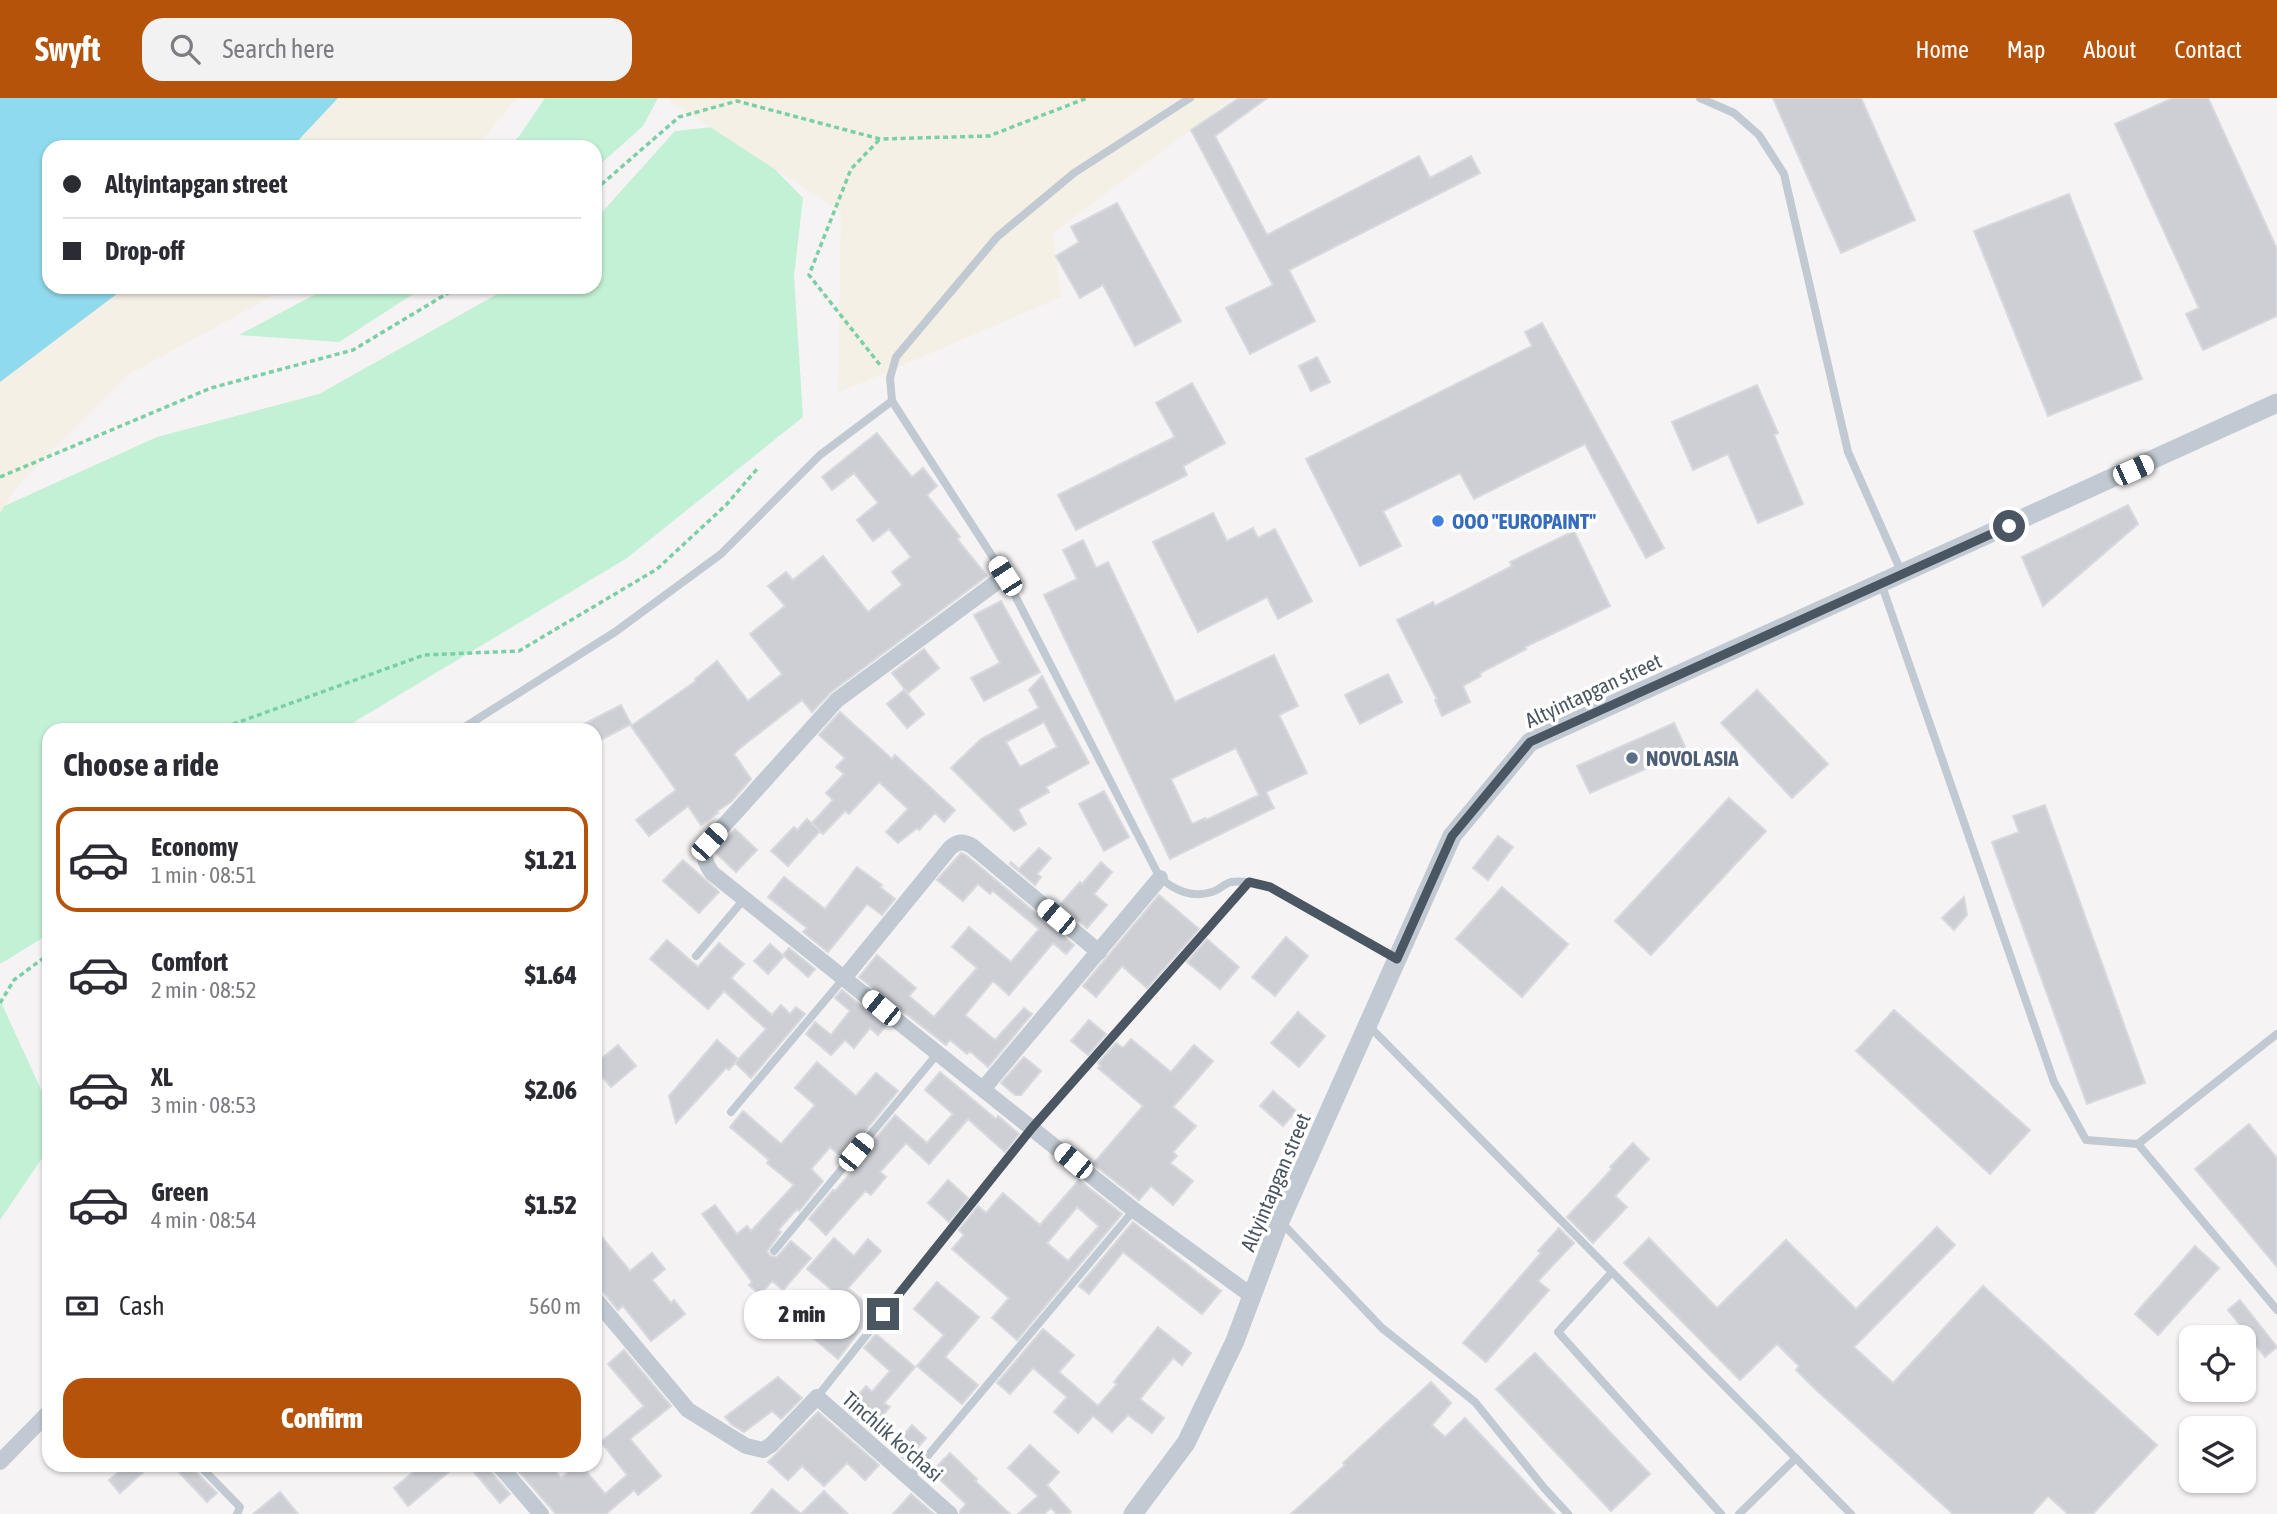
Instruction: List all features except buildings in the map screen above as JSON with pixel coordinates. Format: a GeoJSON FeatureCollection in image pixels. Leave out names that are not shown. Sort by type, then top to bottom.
{"type":"FeatureCollection","features":[{"type":"Feature","properties":{"kind":"street","name":"Altyintapgan street"},"geometry":{"type":"LineString","coordinates":[[1135,1513],[1186,1443],[1235,1341],[1280,1221],[1452,836],[1530,742],[2277,403]]}},
{"type":"Feature","properties":{"kind":"street"},"geometry":{"type":"LineString","coordinates":[[1005,576],[837,700],[709,842],[704,852],[705,862],[712,873],[1134,1210],[1252,1296]]}},
{"type":"Feature","properties":{"kind":"street"},"geometry":{"type":"LineString","coordinates":[[844,978],[950,848],[956,843],[964,842],[1098,952]]}},
{"type":"Feature","properties":{"kind":"street"},"geometry":{"type":"LineString","coordinates":[[983,1089],[1160,878]]}},
{"type":"Feature","properties":{"kind":"street","name":"Tinchlik ko'chasi"},"geometry":{"type":"LineString","coordinates":[[602,1307],[688,1410],[746,1446],[763,1450],[771,1446],[817,1397],[950,1514]]}},
{"type":"Feature","properties":{"kind":"street"},"geometry":{"type":"LineString","coordinates":[[0,1462],[42,1419]]}},
{"type":"Feature","properties":{"kind":"street"},"geometry":{"type":"LineString","coordinates":[[505,1472],[537,1513]]}},
{"type":"Feature","properties":{"kind":"lane"},"geometry":{"type":"LineString","coordinates":[[1190,98],[1074,173],[997,237],[895,357],[890,378],[892,401],[1005,576],[1160,878],[1173,888],[1190,894],[1213,892],[1229,882],[1249,882],[1270,887],[1397,959]]}},
{"type":"Feature","properties":{"kind":"lane"},"geometry":{"type":"LineString","coordinates":[[1700,98],[1734,113],[1759,135],[1784,174],[1848,452],[1902,574]]}},
{"type":"Feature","properties":{"kind":"lane"},"geometry":{"type":"LineString","coordinates":[[471,723],[615,632],[721,554],[820,455],[892,401]]}},
{"type":"Feature","properties":{"kind":"lane"},"geometry":{"type":"LineString","coordinates":[[1881,583],[2054,1082],[2086,1140],[2138,1144],[2277,1034]]}},
{"type":"Feature","properties":{"kind":"lane"},"geometry":{"type":"LineString","coordinates":[[817,1397],[1032,1128],[1249,882]]}},
{"type":"Feature","properties":{"kind":"lane"},"geometry":{"type":"LineString","coordinates":[[696,956],[744,898]]}},
{"type":"Feature","properties":{"kind":"lane"},"geometry":{"type":"LineString","coordinates":[[731,1112],[844,978]]}},
{"type":"Feature","properties":{"kind":"lane"},"geometry":{"type":"LineString","coordinates":[[1368,1025],[1850,1514]]}},
{"type":"Feature","properties":{"kind":"lane"},"geometry":{"type":"LineString","coordinates":[[774,1251],[938,1053]]}},
{"type":"Feature","properties":{"kind":"lane"},"geometry":{"type":"LineString","coordinates":[[2138,1144],[2277,1310]]}},
{"type":"Feature","properties":{"kind":"lane"},"geometry":{"type":"LineString","coordinates":[[909,1478],[1134,1210]]}},
{"type":"Feature","properties":{"kind":"lane"},"geometry":{"type":"LineString","coordinates":[[1280,1221],[1382,1328],[1475,1402],[1568,1514]]}},
{"type":"Feature","properties":{"kind":"lane"},"geometry":{"type":"LineString","coordinates":[[1612,1272],[1558,1332],[1721,1514]]}},
{"type":"Feature","properties":{"kind":"lane"},"geometry":{"type":"LineString","coordinates":[[1739,1514],[1796,1458]]}},
{"type":"Feature","properties":{"kind":"lane"},"geometry":{"type":"LineString","coordinates":[[207,1472],[240,1507],[237,1514]]}},
{"type":"Feature","properties":{"kind":"path"},"geometry":{"type":"LineString","coordinates":[[602,184],[679,117],[737,101],[880,139],[989,136],[1087,98]]}},
{"type":"Feature","properties":{"kind":"path"},"geometry":{"type":"LineString","coordinates":[[880,139],[851,169],[810,275],[890,378]]}},
{"type":"Feature","properties":{"kind":"path"},"geometry":{"type":"LineString","coordinates":[[0,477],[211,388],[353,350],[446,294]]}},
{"type":"Feature","properties":{"kind":"path"},"geometry":{"type":"LineString","coordinates":[[236,723],[424,655],[519,651],[657,569],[726,505],[757,469]]}},
{"type":"Feature","properties":{"kind":"path"},"geometry":{"type":"LineString","coordinates":[[0,1003],[14,981],[42,959]]}},
{"type":"Feature","properties":{"kind":"green space"},"geometry":{"type":"Polygon","coordinates":[[[545,98],[658,98],[643,126],[602,163],[602,140],[515,140],[545,98]]]}},
{"type":"Feature","properties":{"kind":"green space"},"geometry":{"type":"Polygon","coordinates":[[[732,125],[803,198],[794,276],[803,417],[627,558],[353,723],[42,723],[42,938],[0,964],[0,508],[157,437],[319,394],[498,294],[602,294],[602,212],[675,131],[732,125]]]}},
{"type":"Feature","properties":{"kind":"green space"},"geometry":{"type":"Polygon","coordinates":[[[316,294],[413,294],[339,342],[239,335],[316,294]]]}},
{"type":"Feature","properties":{"kind":"green space"},"geometry":{"type":"Polygon","coordinates":[[[0,1000],[42,1092],[42,1158],[0,1220],[0,1000]]]}},
{"type":"Feature","properties":{"kind":"sand"},"geometry":{"type":"Polygon","coordinates":[[[0,98],[517,98],[482,140],[42,140],[42,294],[276,294],[128,375],[17,486],[0,513],[0,98]]]}},
{"type":"Feature","properties":{"kind":"sand"},"geometry":{"type":"Polygon","coordinates":[[[672,98],[1233,98],[1053,233],[1061,297],[838,393],[841,212],[670,101],[672,98]]]}},
{"type":"Feature","properties":{"kind":"water"},"geometry":{"type":"Polygon","coordinates":[[[0,98],[338,98],[299,140],[42,140],[42,294],[117,294],[0,382],[0,98]]]}},
{"type":"Feature","properties":{"kind":"place","name":"OOO \"EUROPAINT\""},"geometry":{"type":"Point","coordinates":[1438,521]}},
{"type":"Feature","properties":{"kind":"place","name":"NOVOL ASIA"},"geometry":{"type":"Point","coordinates":[1632,758]}},
{"type":"Feature","properties":{"kind":"route"},"geometry":{"type":"LineString","coordinates":[[883,1314],[1032,1128],[1249,882],[1270,887],[1397,959],[1452,836],[1530,742],[2009,526]]}}]}
